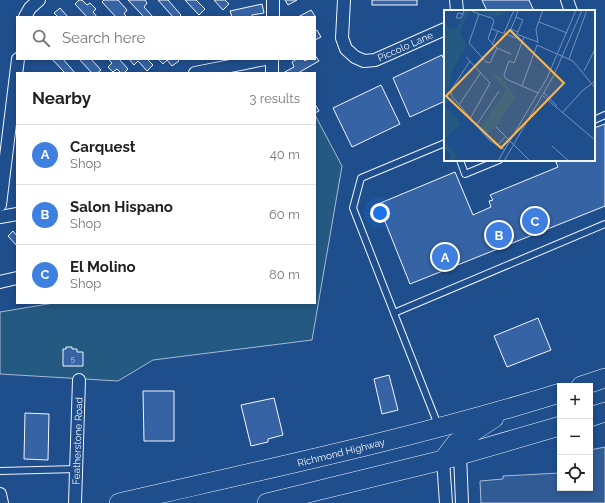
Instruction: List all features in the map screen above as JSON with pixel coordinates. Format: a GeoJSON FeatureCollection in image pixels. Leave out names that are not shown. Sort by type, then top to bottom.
{"type":"FeatureCollection","features":[{"type":"Feature","properties":{"kind":"main road"},"geometry":{"type":"LineString","coordinates":[[590,383],[605,378]]}},
{"type":"Feature","properties":{"kind":"main road","name":"Richmond Highway"},"geometry":{"type":"LineString","coordinates":[[119,503],[327,456],[407,436],[557,393]]}},
{"type":"Feature","properties":{"kind":"main road"},"geometry":{"type":"LineString","coordinates":[[451,458],[452,447],[460,439],[512,406]]}},
{"type":"Feature","properties":{"kind":"main road"},"geometry":{"type":"LineString","coordinates":[[593,416],[605,412]]}},
{"type":"Feature","properties":{"kind":"main road"},"geometry":{"type":"LineString","coordinates":[[267,503],[451,458],[557,427]]}},
{"type":"Feature","properties":{"kind":"street"},"geometry":{"type":"LineString","coordinates":[[273,0],[273,16]]}},
{"type":"Feature","properties":{"kind":"street","name":"Piccolo Lane"},"geometry":{"type":"LineString","coordinates":[[344,0],[342,38],[346,49],[355,57],[364,61],[375,60],[444,29]]}},
{"type":"Feature","properties":{"kind":"street"},"geometry":{"type":"LineString","coordinates":[[456,0],[457,10]]}},
{"type":"Feature","properties":{"kind":"street"},"geometry":{"type":"LineString","coordinates":[[567,0],[571,10]]}},
{"type":"Feature","properties":{"kind":"street"},"geometry":{"type":"LineString","coordinates":[[26,16],[30,8],[37,1]]}},
{"type":"Feature","properties":{"kind":"street"},"geometry":{"type":"LineString","coordinates":[[17,72],[18,60]]}},
{"type":"Feature","properties":{"kind":"street"},"geometry":{"type":"LineString","coordinates":[[200,72],[260,60]]}},
{"type":"Feature","properties":{"kind":"street"},"geometry":{"type":"LineString","coordinates":[[272,60],[272,72]]}},
{"type":"Feature","properties":{"kind":"street"},"geometry":{"type":"LineString","coordinates":[[0,205],[16,82]]}},
{"type":"Feature","properties":{"kind":"street"},"geometry":{"type":"LineString","coordinates":[[0,216],[16,214]]}},
{"type":"Feature","properties":{"kind":"street"},"geometry":{"type":"LineString","coordinates":[[0,282],[16,278]]}},
{"type":"Feature","properties":{"kind":"street","name":"Featherstone Road"},"geometry":{"type":"LineString","coordinates":[[75,503],[79,380]]}},
{"type":"Feature","properties":{"kind":"street"},"geometry":{"type":"LineString","coordinates":[[446,503],[451,458]]}},
{"type":"Feature","properties":{"kind":"street"},"geometry":{"type":"LineString","coordinates":[[451,458],[462,503]]}},
{"type":"Feature","properties":{"kind":"street"},"geometry":{"type":"LineString","coordinates":[[0,494],[2,503]]}},
{"type":"Feature","properties":{"kind":"lane"},"geometry":{"type":"LineString","coordinates":[[595,120],[605,115]]}},
{"type":"Feature","properties":{"kind":"lane"},"geometry":{"type":"LineString","coordinates":[[438,427],[353,208],[361,178],[444,143]]}},
{"type":"Feature","properties":{"kind":"lane"},"geometry":{"type":"LineString","coordinates":[[460,161],[465,174],[497,161]]}},
{"type":"Feature","properties":{"kind":"lane"},"geometry":{"type":"LineString","coordinates":[[394,313],[605,224]]}},
{"type":"Feature","properties":{"kind":"lane"},"geometry":{"type":"LineString","coordinates":[[0,472],[77,469]]}},
{"type":"Feature","properties":{"kind":"shaded area"},"geometry":{"type":"Polygon","coordinates":[[[316,117],[342,166],[312,340],[153,360],[118,381],[0,374],[0,312],[48,304],[316,304],[316,117]]]}},
{"type":"Feature","properties":{"kind":"shaded area"},"geometry":{"type":"Polygon","coordinates":[[[605,447],[605,503],[481,503],[480,481],[503,479],[503,476],[557,473],[557,491],[593,491],[593,449],[605,447]]]}},
{"type":"Feature","properties":{"kind":"building"},"geometry":{"type":"Polygon","coordinates":[[[79,0],[82,0],[87,5],[90,3],[96,9],[93,12],[96,16],[86,16],[75,4],[79,0]]]}},
{"type":"Feature","properties":{"kind":"building"},"geometry":{"type":"Polygon","coordinates":[[[104,0],[118,0],[127,10],[124,14],[126,16],[115,16],[102,2],[104,0]]]}},
{"type":"Feature","properties":{"kind":"building"},"geometry":{"type":"Polygon","coordinates":[[[128,0],[145,0],[147,3],[144,7],[152,16],[143,16],[128,0]]]}},
{"type":"Feature","properties":{"kind":"building"},"geometry":{"type":"Polygon","coordinates":[[[158,0],[168,0],[181,15],[172,16],[158,0]]]}},
{"type":"Feature","properties":{"kind":"building"},"geometry":{"type":"Polygon","coordinates":[[[185,0],[196,0],[205,9],[199,15],[185,0]]]}},
{"type":"Feature","properties":{"kind":"building"},"geometry":{"type":"Polygon","coordinates":[[[214,0],[225,0],[229,4],[223,10],[214,0]]]}},
{"type":"Feature","properties":{"kind":"building"},"geometry":{"type":"Polygon","coordinates":[[[285,0],[297,0],[288,5],[285,0]]]}},
{"type":"Feature","properties":{"kind":"building"},"geometry":{"type":"Polygon","coordinates":[[[372,0],[417,0],[417,5],[372,5],[372,0]]]}},
{"type":"Feature","properties":{"kind":"building"},"geometry":{"type":"Polygon","coordinates":[[[482,0],[529,0],[534,10],[487,10],[482,0]]]}},
{"type":"Feature","properties":{"kind":"building"},"geometry":{"type":"Polygon","coordinates":[[[262,4],[264,13],[252,16],[232,16],[230,11],[262,4]]]}},
{"type":"Feature","properties":{"kind":"building"},"geometry":{"type":"Polygon","coordinates":[[[60,8],[67,16],[57,16],[54,13],[60,8]]]}},
{"type":"Feature","properties":{"kind":"building"},"geometry":{"type":"Polygon","coordinates":[[[311,10],[315,16],[300,16],[311,10]]]}},
{"type":"Feature","properties":{"kind":"building"},"geometry":{"type":"Polygon","coordinates":[[[316,30],[321,37],[316,40],[316,30]]]}},
{"type":"Feature","properties":{"kind":"building"},"geometry":{"type":"Polygon","coordinates":[[[442,55],[444,60],[444,101],[410,117],[393,78],[442,55]]]}},
{"type":"Feature","properties":{"kind":"building"},"geometry":{"type":"Polygon","coordinates":[[[316,56],[319,61],[300,72],[285,72],[294,67],[292,62],[295,60],[316,60],[316,56]]]}},
{"type":"Feature","properties":{"kind":"building"},"geometry":{"type":"Polygon","coordinates":[[[53,60],[64,60],[74,72],[64,72],[53,60]]]}},
{"type":"Feature","properties":{"kind":"building"},"geometry":{"type":"Polygon","coordinates":[[[80,60],[92,60],[101,70],[98,72],[91,72],[80,60]]]}},
{"type":"Feature","properties":{"kind":"building"},"geometry":{"type":"Polygon","coordinates":[[[109,60],[120,60],[128,69],[125,72],[120,72],[117,69],[113,72],[108,67],[112,63],[109,60]]]}},
{"type":"Feature","properties":{"kind":"building"},"geometry":{"type":"Polygon","coordinates":[[[130,60],[148,60],[153,65],[147,71],[138,61],[134,65],[130,60]]]}},
{"type":"Feature","properties":{"kind":"building"},"geometry":{"type":"Polygon","coordinates":[[[159,60],[167,60],[163,64],[159,60]]]}},
{"type":"Feature","properties":{"kind":"building"},"geometry":{"type":"Polygon","coordinates":[[[167,60],[179,61],[172,66],[167,60]]]}},
{"type":"Feature","properties":{"kind":"building"},"geometry":{"type":"Polygon","coordinates":[[[381,85],[400,124],[352,147],[333,108],[381,85]]]}},
{"type":"Feature","properties":{"kind":"building"},"geometry":{"type":"Polygon","coordinates":[[[316,106],[319,111],[316,112],[316,106]]]}},
{"type":"Feature","properties":{"kind":"building"},"geometry":{"type":"Polygon","coordinates":[[[605,124],[605,206],[410,284],[378,204],[455,172],[473,215],[491,207],[489,201],[493,200],[490,195],[558,167],[555,161],[595,161],[595,128],[605,124]]]}},
{"type":"Feature","properties":{"kind":"building"},"geometry":{"type":"Polygon","coordinates":[[[13,231],[16,235],[16,245],[8,236],[13,231]]]}},
{"type":"Feature","properties":{"kind":"building"},"geometry":{"type":"Polygon","coordinates":[[[538,318],[551,350],[507,367],[494,336],[538,318]]]}},
{"type":"Feature","properties":{"kind":"building"},"geometry":{"type":"Polygon","coordinates":[[[66,347],[77,349],[77,352],[83,352],[83,366],[63,366],[63,349],[66,349],[66,347]]]}},
{"type":"Feature","properties":{"kind":"building"},"geometry":{"type":"Polygon","coordinates":[[[389,375],[398,410],[382,414],[374,379],[389,375]]]}},
{"type":"Feature","properties":{"kind":"building"},"geometry":{"type":"Polygon","coordinates":[[[143,391],[174,391],[174,441],[144,441],[143,391]]]}},
{"type":"Feature","properties":{"kind":"building"},"geometry":{"type":"Polygon","coordinates":[[[274,398],[283,435],[268,439],[268,442],[251,446],[241,405],[274,398]]]}},
{"type":"Feature","properties":{"kind":"building"},"geometry":{"type":"Polygon","coordinates":[[[25,413],[49,414],[48,460],[24,459],[25,413]]]}},
{"type":"Feature","properties":{"kind":"place","name":"El Molino"},"geometry":{"type":"Point","coordinates":[535,221]}},
{"type":"Feature","properties":{"kind":"place","name":"Salon Hispano"},"geometry":{"type":"Point","coordinates":[499,235]}},
{"type":"Feature","properties":{"kind":"place","name":"Carquest"},"geometry":{"type":"Point","coordinates":[445,257]}}]}
